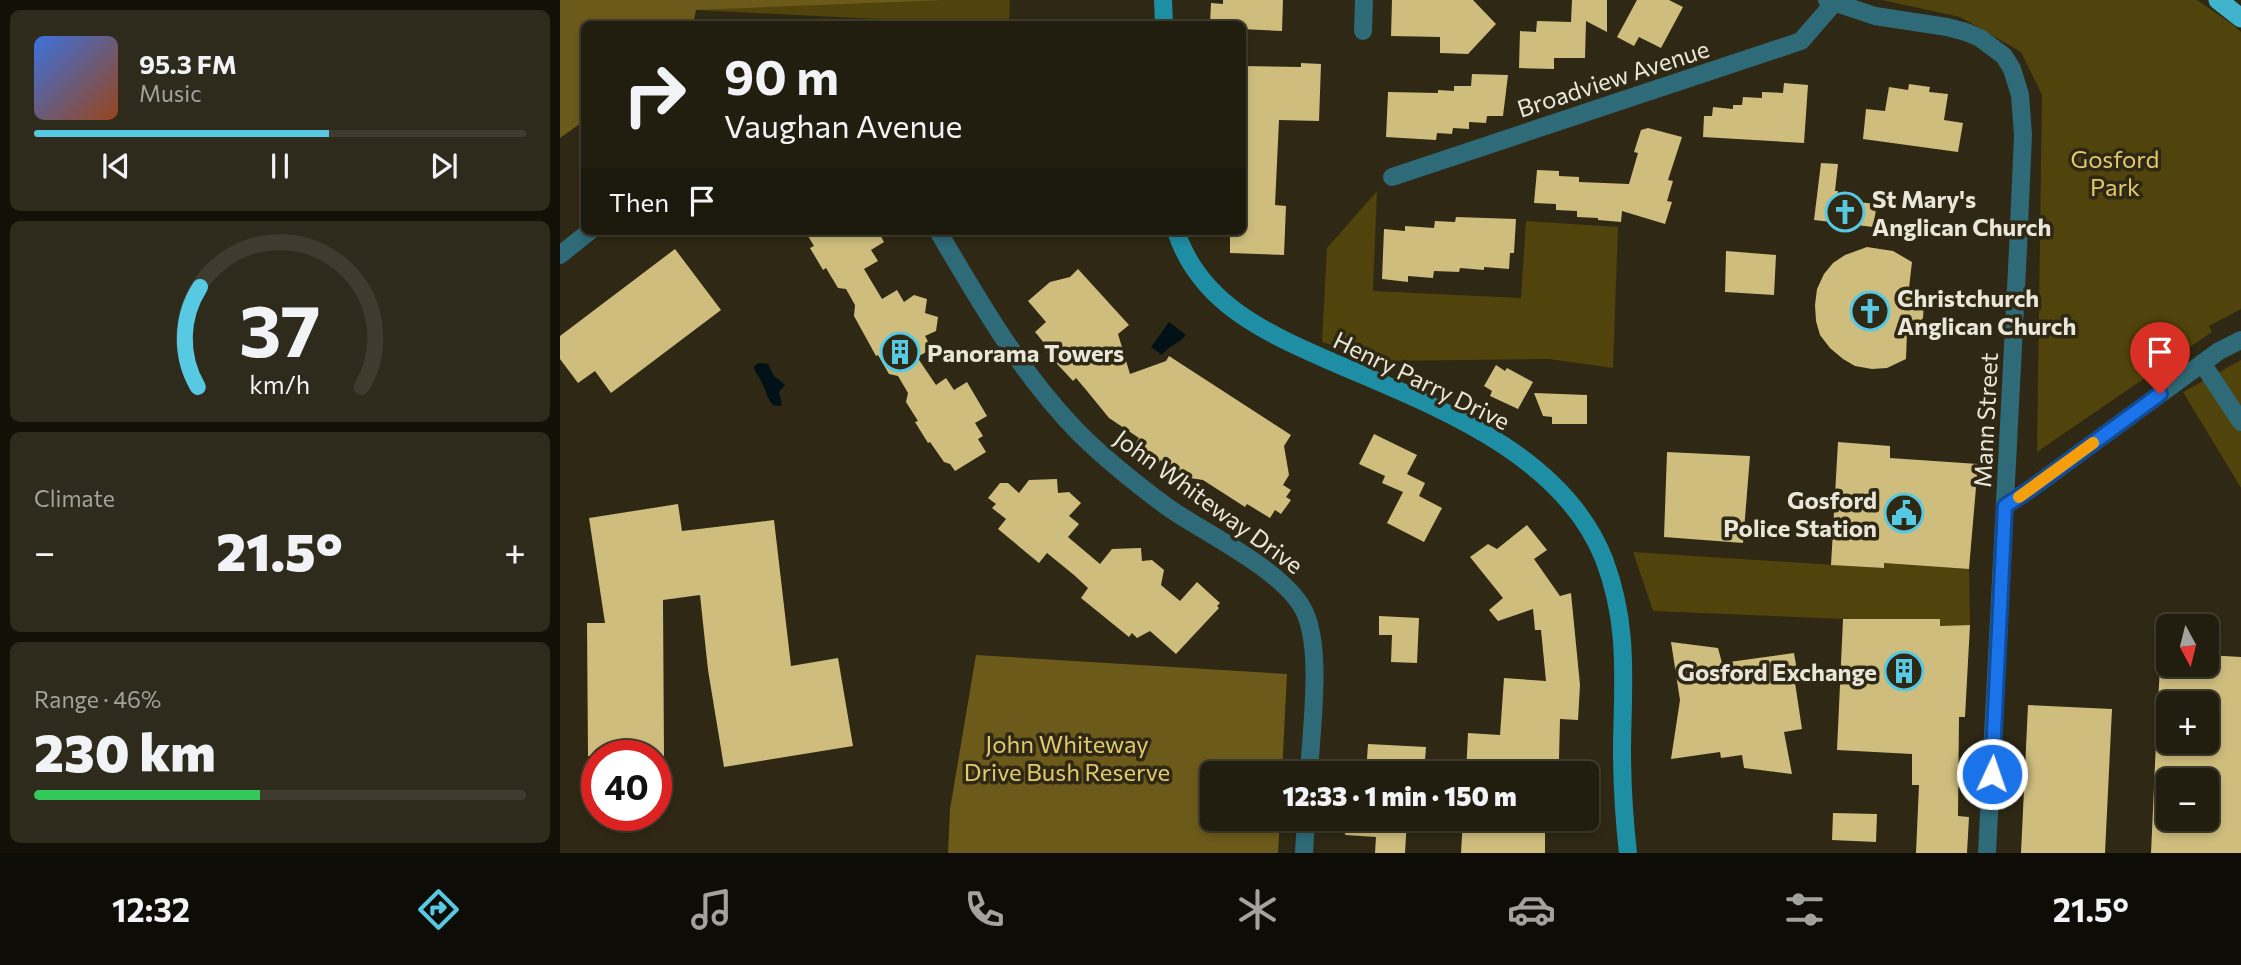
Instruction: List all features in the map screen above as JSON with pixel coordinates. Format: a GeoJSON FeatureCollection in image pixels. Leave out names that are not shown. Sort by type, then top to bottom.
{"type":"FeatureCollection","features":[{"type":"Feature","properties":{"kind":"highway"},"geometry":{"type":"LineString","coordinates":[[2218,0],[2241,18]]}},
{"type":"Feature","properties":{"kind":"main road","name":"Henry Parry Drive"},"geometry":{"type":"LineString","coordinates":[[1178,235],[1196,274],[1246,320],[1291,345],[1386,385],[1485,435],[1547,478],[1579,515],[1603,557],[1623,633],[1625,686],[1622,776],[1629,853]]}},
{"type":"Feature","properties":{"kind":"street"},"geometry":{"type":"LineString","coordinates":[[1363,31],[1364,0]]}},
{"type":"Feature","properties":{"kind":"street","name":"Broadview Avenue"},"geometry":{"type":"LineString","coordinates":[[1392,177],[1801,41],[1830,1]]}},
{"type":"Feature","properties":{"kind":"street","name":"Mann Street"},"geometry":{"type":"LineString","coordinates":[[1830,1],[1875,16],[1966,32],[1980,38],[2004,56],[2017,82],[2022,108],[2023,135],[1987,853]]}},
{"type":"Feature","properties":{"kind":"street"},"geometry":{"type":"LineString","coordinates":[[560,255],[585,235]]}},
{"type":"Feature","properties":{"kind":"street","name":"John Whiteway Drive"},"geometry":{"type":"LineString","coordinates":[[940,235],[983,309],[1009,347],[1046,396],[1078,432],[1122,472],[1167,506],[1275,575],[1293,593],[1306,614],[1315,659],[1310,761]]}},
{"type":"Feature","properties":{"kind":"street"},"geometry":{"type":"LineString","coordinates":[[2005,506],[2219,351],[2241,340]]}},
{"type":"Feature","properties":{"kind":"street"},"geometry":{"type":"LineString","coordinates":[[2202,363],[2241,422]]}},
{"type":"Feature","properties":{"kind":"street"},"geometry":{"type":"LineString","coordinates":[[1304,853],[1305,831]]}},
{"type":"Feature","properties":{"kind":"green space"},"geometry":{"type":"Polygon","coordinates":[[[560,0],[1010,0],[1009,21],[916,21],[560,0]]]}},
{"type":"Feature","properties":{"kind":"green space"},"geometry":{"type":"Polygon","coordinates":[[[560,0],[946,0],[696,10],[694,21],[581,21],[581,123],[560,138],[560,0]]]}},
{"type":"Feature","properties":{"kind":"green space","name":"Gosford Park"},"geometry":{"type":"Polygon","coordinates":[[[1882,0],[2197,0],[2241,32],[2241,309],[2209,326],[2212,332],[2037,452],[2042,95],[2021,52],[1960,17],[1882,0]]]}},
{"type":"Feature","properties":{"kind":"green space"},"geometry":{"type":"Polygon","coordinates":[[[1377,191],[1373,291],[1521,298],[1526,221],[1618,227],[1613,368],[1549,359],[1381,361],[1322,342],[1327,248],[1377,191]]]}},
{"type":"Feature","properties":{"kind":"green space"},"geometry":{"type":"Polygon","coordinates":[[[2241,360],[2241,488],[2183,392],[2241,360]]]}},
{"type":"Feature","properties":{"kind":"green space"},"geometry":{"type":"Polygon","coordinates":[[[1633,552],[1883,568],[1884,563],[1969,569],[1970,625],[1940,626],[1939,619],[1843,619],[1653,611],[1633,552]]]}},
{"type":"Feature","properties":{"kind":"green space","name":"John Whiteway Drive Bush Reserve"},"geometry":{"type":"Polygon","coordinates":[[[976,655],[1287,674],[1283,761],[1200,761],[1200,831],[1279,831],[1278,853],[948,853],[950,809],[976,655]]]}},
{"type":"Feature","properties":{"kind":"shaded area"},"geometry":{"type":"Polygon","coordinates":[[[1169,322],[1186,335],[1162,355],[1151,347],[1169,322]]]}},
{"type":"Feature","properties":{"kind":"shaded area"},"geometry":{"type":"Polygon","coordinates":[[[759,363],[768,364],[774,376],[785,385],[779,392],[782,405],[773,405],[769,399],[754,366],[759,363]]]}},
{"type":"Feature","properties":{"kind":"building"},"geometry":{"type":"Polygon","coordinates":[[[1223,0],[1283,0],[1282,31],[1246,29],[1246,21],[1210,21],[1211,3],[1223,4],[1223,0]]]}},
{"type":"Feature","properties":{"kind":"building"},"geometry":{"type":"Polygon","coordinates":[[[1392,0],[1473,0],[1496,24],[1468,54],[1440,53],[1440,37],[1391,36],[1392,0]]]}},
{"type":"Feature","properties":{"kind":"building"},"geometry":{"type":"Polygon","coordinates":[[[1572,0],[1607,0],[1607,32],[1586,21],[1585,58],[1554,58],[1554,69],[1519,68],[1520,31],[1536,32],[1537,21],[1571,22],[1572,0]]]}},
{"type":"Feature","properties":{"kind":"building"},"geometry":{"type":"Polygon","coordinates":[[[1637,0],[1669,0],[1683,7],[1661,48],[1639,37],[1634,46],[1617,37],[1637,0]]]}},
{"type":"Feature","properties":{"kind":"building"},"geometry":{"type":"Polygon","coordinates":[[[1301,63],[1321,64],[1319,121],[1279,120],[1275,205],[1286,206],[1284,255],[1230,253],[1230,235],[1246,235],[1246,66],[1301,67],[1301,63]]]}},
{"type":"Feature","properties":{"kind":"building"},"geometry":{"type":"Polygon","coordinates":[[[1472,74],[1508,75],[1503,116],[1487,116],[1486,123],[1469,122],[1469,129],[1453,128],[1452,134],[1437,133],[1436,140],[1386,137],[1388,92],[1454,91],[1454,86],[1471,86],[1472,74]]]}},
{"type":"Feature","properties":{"kind":"building"},"geometry":{"type":"Polygon","coordinates":[[[1784,83],[1808,85],[1804,143],[1703,137],[1704,116],[1712,116],[1713,107],[1733,109],[1733,105],[1742,105],[1743,97],[1762,98],[1762,92],[1783,93],[1784,83]]]}},
{"type":"Feature","properties":{"kind":"building"},"geometry":{"type":"Polygon","coordinates":[[[1909,84],[1930,87],[1929,92],[1948,94],[1944,120],[1963,123],[1958,152],[1863,139],[1866,109],[1885,111],[1889,87],[1908,90],[1909,84]]]}},
{"type":"Feature","properties":{"kind":"building"},"geometry":{"type":"Polygon","coordinates":[[[1648,128],[1682,137],[1668,180],[1673,181],[1667,201],[1672,202],[1665,224],[1622,211],[1621,222],[1577,217],[1577,211],[1556,210],[1556,204],[1534,203],[1537,170],[1559,171],[1559,176],[1579,177],[1579,182],[1629,184],[1641,130],[1648,128]]]}},
{"type":"Feature","properties":{"kind":"building","name":"St Mary's Anglican Church"},"geometry":{"type":"Polygon","coordinates":[[[1821,163],[1838,164],[1835,191],[1838,191],[1837,200],[1877,204],[1873,227],[1814,220],[1821,163]]]}},
{"type":"Feature","properties":{"kind":"building"},"geometry":{"type":"Polygon","coordinates":[[[1456,217],[1516,219],[1514,253],[1510,253],[1509,269],[1484,267],[1484,270],[1460,268],[1459,272],[1434,271],[1433,278],[1408,276],[1408,282],[1382,279],[1384,229],[1405,231],[1405,226],[1434,228],[1435,221],[1455,222],[1456,217]]]}},
{"type":"Feature","properties":{"kind":"building","name":"Panorama Towers"},"geometry":{"type":"Polygon","coordinates":[[[807,235],[880,235],[884,242],[871,250],[878,261],[864,269],[882,299],[897,290],[904,302],[914,295],[927,299],[925,313],[938,317],[936,331],[925,336],[932,349],[917,357],[936,385],[946,378],[954,390],[967,382],[987,416],[975,423],[983,436],[978,439],[986,452],[955,471],[950,464],[944,462],[930,442],[928,443],[906,402],[908,393],[898,376],[889,374],[878,355],[876,356],[854,316],[855,305],[846,289],[838,288],[826,268],[823,270],[810,248],[814,246],[807,235]]]}},
{"type":"Feature","properties":{"kind":"building","name":"Christchurch Anglican Church"},"geometry":{"type":"Polygon","coordinates":[[[1867,247],[1893,251],[1912,262],[1909,288],[1919,294],[1924,303],[1923,318],[1907,332],[1906,359],[1887,368],[1855,366],[1843,359],[1820,335],[1816,321],[1817,289],[1824,274],[1833,263],[1845,255],[1867,247]]]}},
{"type":"Feature","properties":{"kind":"building"},"geometry":{"type":"Polygon","coordinates":[[[675,249],[721,310],[611,393],[595,371],[578,383],[560,359],[560,336],[675,249]]]}},
{"type":"Feature","properties":{"kind":"building"},"geometry":{"type":"Polygon","coordinates":[[[1726,251],[1776,255],[1774,295],[1725,292],[1726,251]]]}},
{"type":"Feature","properties":{"kind":"building"},"geometry":{"type":"Polygon","coordinates":[[[1078,269],[1129,325],[1118,334],[1130,374],[1166,361],[1169,356],[1291,435],[1284,446],[1289,475],[1283,485],[1291,490],[1286,497],[1291,500],[1281,514],[1275,510],[1270,518],[1247,504],[1245,507],[1203,480],[1190,478],[1160,460],[1159,463],[1134,446],[1139,438],[1109,418],[1076,378],[1073,381],[1046,352],[1049,349],[1035,332],[1046,322],[1028,301],[1050,282],[1070,277],[1078,269]]]}},
{"type":"Feature","properties":{"kind":"building"},"geometry":{"type":"Polygon","coordinates":[[[1496,365],[1533,382],[1518,409],[1490,396],[1492,391],[1484,386],[1496,365]]]}},
{"type":"Feature","properties":{"kind":"building"},"geometry":{"type":"Polygon","coordinates":[[[1534,393],[1587,395],[1587,424],[1552,424],[1552,417],[1543,416],[1534,393]]]}},
{"type":"Feature","properties":{"kind":"building"},"geometry":{"type":"Polygon","coordinates":[[[1374,434],[1417,455],[1407,474],[1425,483],[1419,496],[1442,508],[1424,542],[1387,523],[1403,492],[1382,483],[1385,476],[1359,464],[1374,434]]]}},
{"type":"Feature","properties":{"kind":"building","name":"Gosford Police Station"},"geometry":{"type":"Polygon","coordinates":[[[1838,442],[1890,446],[1890,458],[1978,464],[1969,569],[1884,563],[1884,568],[1831,565],[1838,442]]]}},
{"type":"Feature","properties":{"kind":"building"},"geometry":{"type":"Polygon","coordinates":[[[1667,452],[1750,456],[1743,543],[1664,537],[1667,452]]]}},
{"type":"Feature","properties":{"kind":"building"},"geometry":{"type":"Polygon","coordinates":[[[1057,479],[1058,493],[1069,492],[1081,503],[1069,516],[1079,524],[1068,537],[1100,564],[1112,549],[1141,548],[1142,561],[1152,560],[1164,570],[1161,585],[1180,601],[1197,582],[1220,603],[1217,606],[1219,608],[1176,654],[1150,631],[1137,638],[1132,633],[1129,637],[1081,598],[1088,588],[1074,575],[1047,553],[1039,563],[998,529],[1006,519],[992,508],[996,504],[988,498],[1000,483],[1008,483],[1019,493],[1029,480],[1057,479]]]}},
{"type":"Feature","properties":{"kind":"building"},"geometry":{"type":"Polygon","coordinates":[[[678,504],[682,531],[774,520],[791,666],[838,658],[853,746],[724,767],[708,670],[700,595],[663,600],[664,740],[588,740],[587,623],[605,623],[589,518],[678,504]]]}},
{"type":"Feature","properties":{"kind":"building"},"geometry":{"type":"Polygon","coordinates":[[[1527,525],[1547,550],[1534,559],[1560,596],[1571,593],[1580,685],[1578,720],[1560,719],[1559,759],[1555,761],[1467,761],[1468,733],[1500,735],[1504,678],[1546,681],[1541,630],[1535,630],[1533,609],[1498,621],[1489,610],[1503,598],[1470,557],[1488,544],[1497,549],[1527,525]]]}},
{"type":"Feature","properties":{"kind":"building"},"geometry":{"type":"Polygon","coordinates":[[[1379,616],[1419,618],[1417,663],[1391,662],[1392,635],[1379,635],[1379,616]]]}},
{"type":"Feature","properties":{"kind":"building","name":"Gosford Exchange"},"geometry":{"type":"Polygon","coordinates":[[[1843,619],[1940,619],[1940,626],[1970,625],[1965,717],[1959,717],[1958,816],[1969,817],[1967,853],[1916,853],[1919,785],[1912,785],[1912,754],[1837,750],[1843,619]]]}},
{"type":"Feature","properties":{"kind":"building"},"geometry":{"type":"Polygon","coordinates":[[[1671,642],[1718,648],[1722,663],[1794,653],[1798,676],[1794,676],[1802,729],[1784,732],[1792,774],[1744,768],[1742,755],[1721,758],[1720,752],[1671,759],[1680,700],[1671,642]]]}},
{"type":"Feature","properties":{"kind":"building"},"geometry":{"type":"Polygon","coordinates":[[[2219,656],[2241,657],[2241,853],[2151,853],[2156,742],[2156,754],[2219,754],[2219,691],[2159,691],[2159,677],[2219,677],[2219,656]]]}},
{"type":"Feature","properties":{"kind":"building"},"geometry":{"type":"Polygon","coordinates":[[[2028,705],[2112,709],[2105,853],[2021,853],[2028,705]]]}},
{"type":"Feature","properties":{"kind":"building"},"geometry":{"type":"Polygon","coordinates":[[[1368,744],[1426,747],[1425,761],[1367,761],[1368,744]]]}},
{"type":"Feature","properties":{"kind":"building"},"geometry":{"type":"Polygon","coordinates":[[[1833,813],[1877,814],[1876,842],[1832,840],[1833,813]]]}},
{"type":"Feature","properties":{"kind":"building"},"geometry":{"type":"Polygon","coordinates":[[[1346,831],[1406,831],[1405,853],[1375,853],[1376,837],[1345,835],[1346,831]]]}},
{"type":"Feature","properties":{"kind":"building"},"geometry":{"type":"Polygon","coordinates":[[[1462,831],[1545,831],[1545,853],[1461,853],[1462,831]]]}},
{"type":"Feature","properties":{"kind":"slow traffic"},"geometry":{"type":"LineString","coordinates":[[2019,497],[2093,443]]}},
{"type":"Feature","properties":{"kind":"place","name":"St Mary's Anglican Church"},"geometry":{"type":"Point","coordinates":[1845,212]}},
{"type":"Feature","properties":{"kind":"place","name":"Christchurch Anglican Church"},"geometry":{"type":"Point","coordinates":[1870,311]}},
{"type":"Feature","properties":{"kind":"place","name":"Panorama Towers"},"geometry":{"type":"Point","coordinates":[900,352]}},
{"type":"Feature","properties":{"kind":"place","name":"Gosford Police Station"},"geometry":{"type":"Point","coordinates":[1904,513]}},
{"type":"Feature","properties":{"kind":"place","name":"Gosford Exchange"},"geometry":{"type":"Point","coordinates":[1904,671]}},
{"type":"Feature","properties":{"kind":"route"},"geometry":{"type":"LineString","coordinates":[[1992,774],[2005,506],[2160,394]]}}]}
